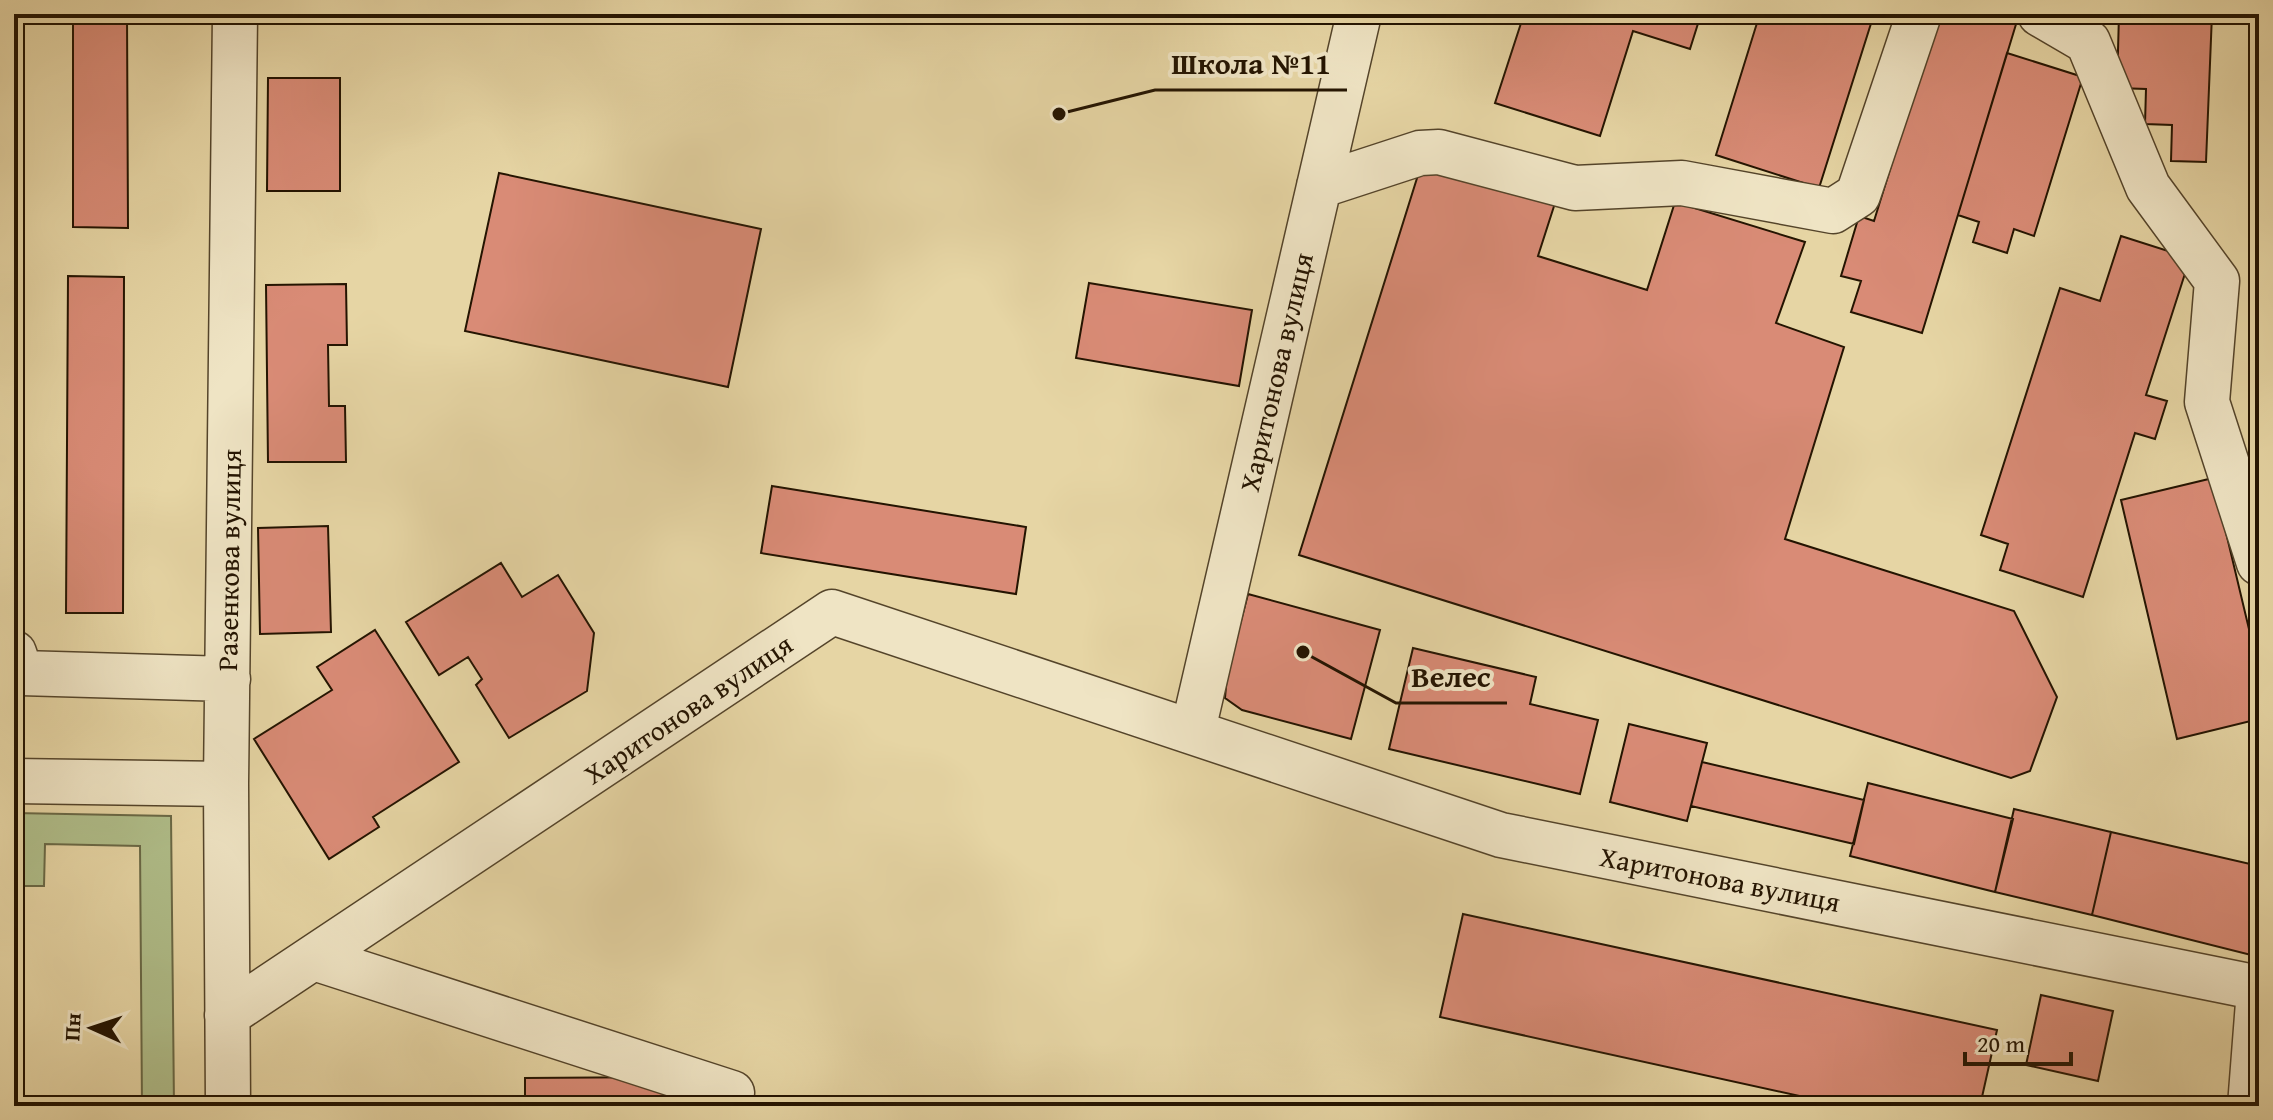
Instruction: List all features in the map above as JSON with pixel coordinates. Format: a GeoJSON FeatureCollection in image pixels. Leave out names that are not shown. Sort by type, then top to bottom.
{"type":"FeatureCollection","features":[{"type":"Feature","properties":{"kind":"street","name":"Разенкова вулиця"},"geometry":{"type":"LineString","coordinates":[[228,1106],[226,784],[235,14]]}},
{"type":"Feature","properties":{"kind":"street","name":"Харитонова вулиця"},"geometry":{"type":"LineString","coordinates":[[1193,730],[1359,14]]}},
{"type":"Feature","properties":{"kind":"street"},"geometry":{"type":"LineString","coordinates":[[1319,186],[1420,153],[1439,152],[1575,188],[1682,183],[1833,211],[1858,195],[1919,14]]}},
{"type":"Feature","properties":{"kind":"street"},"geometry":{"type":"LineString","coordinates":[[2040,14],[2088,42],[2148,187],[2217,281],[2207,402],[2259,563]]}},
{"type":"Feature","properties":{"kind":"street","name":"Харитонова вулиця"},"geometry":{"type":"LineString","coordinates":[[227,1015],[832,612],[1501,835],[2259,989]]}},
{"type":"Feature","properties":{"kind":"street"},"geometry":{"type":"LineString","coordinates":[[14,653],[21,673],[228,679]]}},
{"type":"Feature","properties":{"kind":"street"},"geometry":{"type":"LineString","coordinates":[[14,781],[226,784]]}},
{"type":"Feature","properties":{"kind":"street"},"geometry":{"type":"LineString","coordinates":[[314,958],[732,1093]]}},
{"type":"Feature","properties":{"kind":"street"},"geometry":{"type":"LineString","coordinates":[[2250,1106],[2259,989]]}},
{"type":"Feature","properties":{"kind":"green space"},"geometry":{"type":"Polygon","coordinates":[[[14,813],[171,816],[174,1106],[142,1106],[140,846],[45,844],[44,886],[14,886],[14,813]]]}},
{"type":"Feature","properties":{"kind":"building"},"geometry":{"type":"Polygon","coordinates":[[[73,14],[127,14],[128,228],[73,227],[73,14]]]}},
{"type":"Feature","properties":{"kind":"building"},"geometry":{"type":"Polygon","coordinates":[[[269,14],[336,14],[336,23],[269,23],[269,14]]]}},
{"type":"Feature","properties":{"kind":"building"},"geometry":{"type":"Polygon","coordinates":[[[1524,14],[1701,14],[1690,49],[1633,31],[1600,136],[1495,103],[1524,14]]]}},
{"type":"Feature","properties":{"kind":"building"},"geometry":{"type":"Polygon","coordinates":[[[1730,14],[1874,14],[1819,188],[1716,155],[1757,23],[1730,14]]]}},
{"type":"Feature","properties":{"kind":"building"},"geometry":{"type":"Polygon","coordinates":[[[1938,14],[1994,14],[2017,21],[1922,333],[1851,312],[1861,281],[1841,276],[1859,216],[1874,221],[1938,14]]]}},
{"type":"Feature","properties":{"kind":"building"},"geometry":{"type":"Polygon","coordinates":[[[2119,14],[2212,14],[2206,162],[2171,161],[2172,125],[2145,124],[2146,89],[2117,88],[2119,14]]]}},
{"type":"Feature","properties":{"kind":"building"},"geometry":{"type":"Polygon","coordinates":[[[2007,53],[2083,77],[2034,236],[2014,229],[2007,253],[1973,242],[1979,222],[1958,215],[2007,53]]]}},
{"type":"Feature","properties":{"kind":"building"},"geometry":{"type":"Polygon","coordinates":[[[268,78],[340,78],[340,191],[267,191],[268,78]]]}},
{"type":"Feature","properties":{"kind":"building"},"geometry":{"type":"Polygon","coordinates":[[[1423,159],[1556,200],[1538,256],[1647,290],[1675,202],[1805,242],[1776,323],[1844,347],[1785,539],[2014,611],[2057,697],[2030,771],[2011,778],[1299,555],[1423,159]]]}},
{"type":"Feature","properties":{"kind":"building"},"geometry":{"type":"Polygon","coordinates":[[[499,173],[761,229],[728,387],[465,331],[499,173]]]}},
{"type":"Feature","properties":{"kind":"building"},"geometry":{"type":"Polygon","coordinates":[[[2121,236],[2190,258],[2146,395],[2167,401],[2155,439],[2135,433],[2083,597],[2000,570],[2008,544],[1981,535],[2060,288],[2100,301],[2121,236]]]}},
{"type":"Feature","properties":{"kind":"building"},"geometry":{"type":"Polygon","coordinates":[[[68,276],[124,277],[123,613],[66,613],[68,276]]]}},
{"type":"Feature","properties":{"kind":"building"},"geometry":{"type":"Polygon","coordinates":[[[1089,283],[1252,310],[1239,386],[1076,358],[1089,283]]]}},
{"type":"Feature","properties":{"kind":"building"},"geometry":{"type":"Polygon","coordinates":[[[346,284],[347,345],[328,345],[329,406],[345,406],[346,462],[268,462],[266,285],[346,284]]]}},
{"type":"Feature","properties":{"kind":"building"},"geometry":{"type":"Polygon","coordinates":[[[2213,478],[2259,671],[2259,719],[2177,739],[2121,500],[2213,478]]]}},
{"type":"Feature","properties":{"kind":"building"},"geometry":{"type":"Polygon","coordinates":[[[772,486],[1026,527],[1016,594],[761,553],[772,486]]]}},
{"type":"Feature","properties":{"kind":"building"},"geometry":{"type":"Polygon","coordinates":[[[328,526],[331,632],[260,634],[258,528],[328,526]]]}},
{"type":"Feature","properties":{"kind":"building"},"geometry":{"type":"Polygon","coordinates":[[[501,563],[522,597],[558,575],[594,633],[587,691],[509,738],[476,685],[482,679],[468,657],[439,675],[406,622],[501,563]]]}},
{"type":"Feature","properties":{"kind":"building"},"geometry":{"type":"Polygon","coordinates":[[[1248,594],[1380,630],[1351,739],[1242,710],[1225,698],[1227,674],[1248,594]]]}},
{"type":"Feature","properties":{"kind":"building"},"geometry":{"type":"Polygon","coordinates":[[[375,630],[459,762],[373,817],[379,827],[329,859],[254,739],[332,690],[317,667],[375,630]]]}},
{"type":"Feature","properties":{"kind":"building"},"geometry":{"type":"Polygon","coordinates":[[[1413,648],[1536,677],[1530,704],[1598,720],[1580,794],[1389,749],[1413,648]]]}},
{"type":"Feature","properties":{"kind":"building"},"geometry":{"type":"Polygon","coordinates":[[[1629,724],[1707,743],[1687,821],[1610,802],[1629,724]]]}},
{"type":"Feature","properties":{"kind":"building"},"geometry":{"type":"Polygon","coordinates":[[[1702,762],[1864,800],[1854,844],[1691,806],[1702,762]]]}},
{"type":"Feature","properties":{"kind":"building"},"geometry":{"type":"Polygon","coordinates":[[[1868,783],[2013,819],[1995,892],[1850,856],[1868,783]]]}},
{"type":"Feature","properties":{"kind":"building"},"geometry":{"type":"Polygon","coordinates":[[[2014,809],[2111,832],[2092,915],[1995,892],[2014,809]]]}},
{"type":"Feature","properties":{"kind":"building"},"geometry":{"type":"Polygon","coordinates":[[[2111,832],[2259,866],[2259,957],[2092,915],[2111,832]]]}},
{"type":"Feature","properties":{"kind":"building"},"geometry":{"type":"Polygon","coordinates":[[[1463,914],[1997,1030],[1980,1106],[1845,1106],[1440,1017],[1463,914]]]}},
{"type":"Feature","properties":{"kind":"building"},"geometry":{"type":"Polygon","coordinates":[[[2041,995],[2113,1011],[2098,1081],[2026,1065],[2041,995]]]}},
{"type":"Feature","properties":{"kind":"building"},"geometry":{"type":"Polygon","coordinates":[[[666,1077],[666,1106],[525,1106],[525,1078],[666,1077]]]}},
{"type":"Feature","properties":{"kind":"place","name":"Школа №11"},"geometry":{"type":"Point","coordinates":[1059,114]}},
{"type":"Feature","properties":{"kind":"place","name":"Велес"},"geometry":{"type":"Point","coordinates":[1303,652]}}]}
